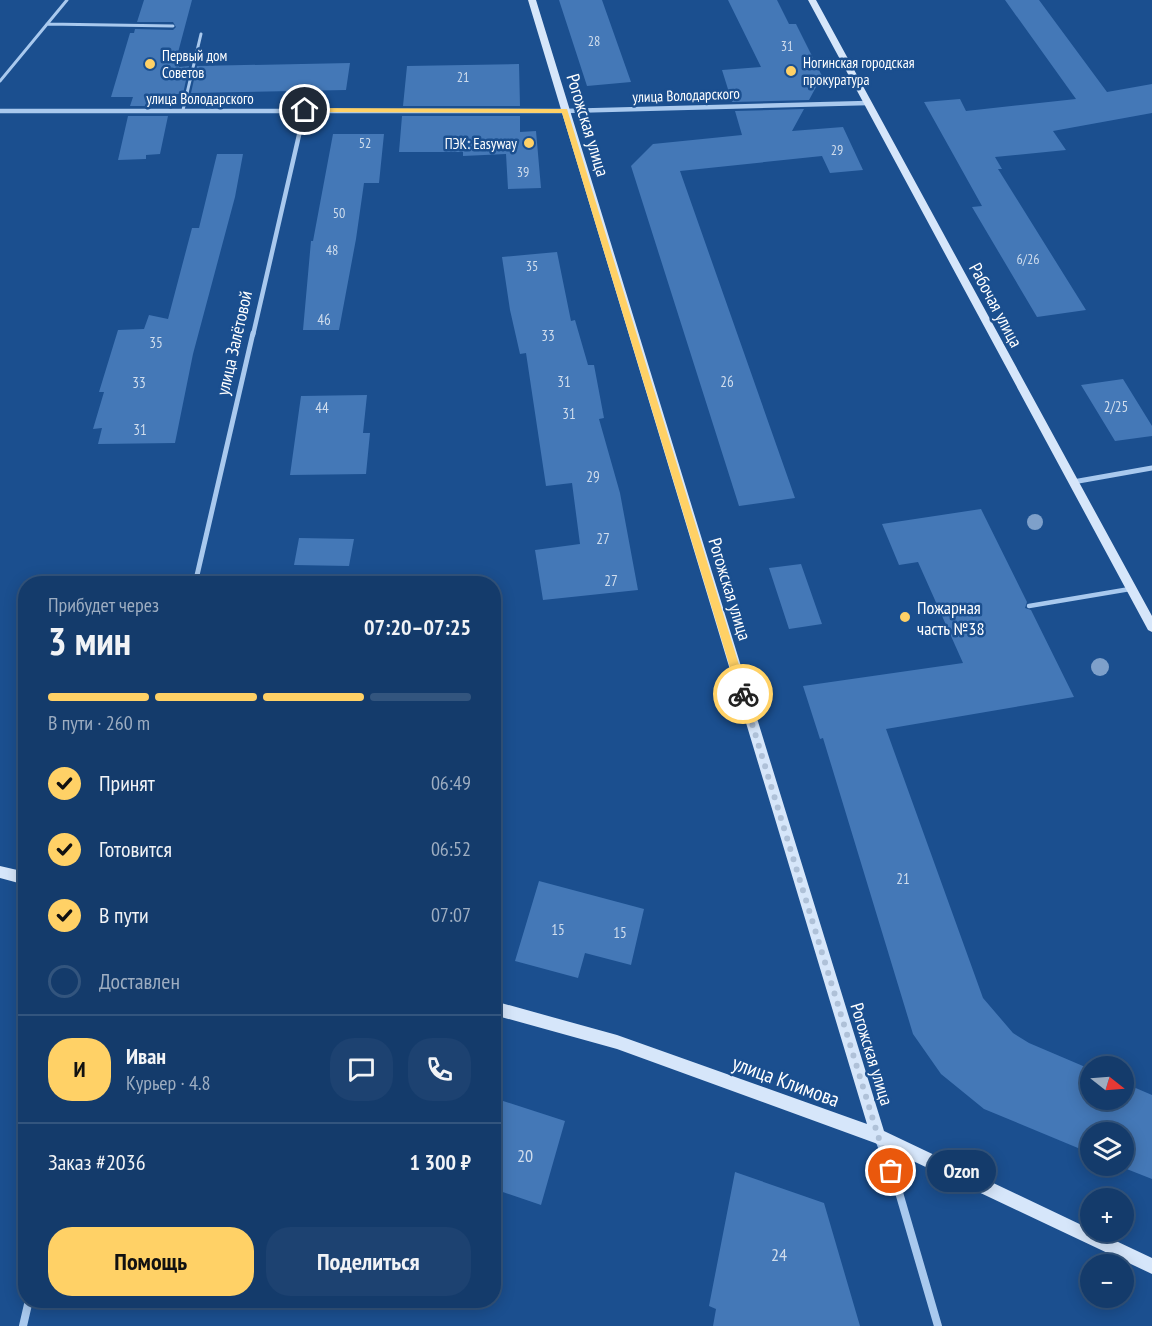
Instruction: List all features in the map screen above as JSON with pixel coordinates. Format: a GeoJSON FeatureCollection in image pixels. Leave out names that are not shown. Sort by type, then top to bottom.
{"type":"FeatureCollection","features":[{"type":"Feature","properties":{"kind":"main road","name":"Рогожская улица"},"geometry":{"type":"LineString","coordinates":[[532,0],[878,1136]]}},
{"type":"Feature","properties":{"kind":"main road","name":"Рабочая улица"},"geometry":{"type":"LineString","coordinates":[[812,0],[1152,627]]}},
{"type":"Feature","properties":{"kind":"main road"},"geometry":{"type":"LineString","coordinates":[[0,872],[18,877]]}},
{"type":"Feature","properties":{"kind":"main road","name":"улица Климова"},"geometry":{"type":"LineString","coordinates":[[501,1010],[617,1042],[878,1136],[1152,1266]]}},
{"type":"Feature","properties":{"kind":"street","name":"улица Володарского"},"geometry":{"type":"LineString","coordinates":[[0,111],[565,111],[868,103]]}},
{"type":"Feature","properties":{"kind":"street","name":"улица Залётовой"},"geometry":{"type":"LineString","coordinates":[[197,576],[305,110]]}},
{"type":"Feature","properties":{"kind":"street"},"geometry":{"type":"LineString","coordinates":[[1073,482],[1152,468]]}},
{"type":"Feature","properties":{"kind":"street","name":"Рогожская улица"},"geometry":{"type":"LineString","coordinates":[[878,1136],[898,1189],[938,1326]]}},
{"type":"Feature","properties":{"kind":"street"},"geometry":{"type":"LineString","coordinates":[[23,1326],[27,1308]]}},
{"type":"Feature","properties":{"kind":"lane"},"geometry":{"type":"LineString","coordinates":[[0,81],[67,0]]}},
{"type":"Feature","properties":{"kind":"lane"},"geometry":{"type":"LineString","coordinates":[[47,24],[173,26]]}},
{"type":"Feature","properties":{"kind":"lane"},"geometry":{"type":"LineString","coordinates":[[183,110],[201,34]]}},
{"type":"Feature","properties":{"kind":"lane"},"geometry":{"type":"LineString","coordinates":[[1029,606],[1131,588]]}},
{"type":"Feature","properties":{"kind":"building"},"geometry":{"type":"Polygon","coordinates":[[[144,0],[192,0],[176,60],[181,59],[179,67],[189,66],[183,94],[172,94],[169,106],[130,106],[133,97],[111,97],[130,33],[134,33],[135,29],[173,30],[176,27],[173,22],[137,22],[144,0]]]}},
{"type":"Feature","properties":{"kind":"building"},"geometry":{"type":"Polygon","coordinates":[[[559,0],[602,0],[631,82],[587,86],[559,0]]]}},
{"type":"Feature","properties":{"kind":"building"},"geometry":{"type":"Polygon","coordinates":[[[728,0],[777,0],[789,24],[796,24],[822,76],[809,100],[732,102],[722,70],[761,67],[728,0]]]}},
{"type":"Feature","properties":{"kind":"building"},"geometry":{"type":"Polygon","coordinates":[[[1005,0],[1039,0],[1107,92],[1152,84],[1152,113],[1053,131],[1066,150],[995,157],[1002,169],[998,169],[1086,310],[1037,317],[972,207],[982,206],[924,102],[960,99],[966,111],[1076,99],[1005,0]]]}},
{"type":"Feature","properties":{"kind":"building"},"geometry":{"type":"Polygon","coordinates":[[[350,63],[346,90],[191,93],[197,66],[350,63]]]}},
{"type":"Feature","properties":{"kind":"building"},"geometry":{"type":"Polygon","coordinates":[[[519,64],[520,106],[403,106],[407,66],[519,64]]]}},
{"type":"Feature","properties":{"kind":"building"},"geometry":{"type":"Polygon","coordinates":[[[804,109],[792,131],[843,127],[863,170],[830,173],[822,156],[680,171],[795,498],[739,506],[631,166],[653,144],[742,135],[735,111],[804,109]]]}},
{"type":"Feature","properties":{"kind":"building"},"geometry":{"type":"Polygon","coordinates":[[[128,116],[168,116],[160,154],[146,155],[146,159],[118,160],[128,116]]]}},
{"type":"Feature","properties":{"kind":"building"},"geometry":{"type":"Polygon","coordinates":[[[402,116],[520,116],[520,132],[536,131],[541,188],[508,189],[506,154],[463,156],[463,152],[399,152],[402,116]]]}},
{"type":"Feature","properties":{"kind":"building"},"geometry":{"type":"Polygon","coordinates":[[[333,134],[384,134],[379,183],[364,183],[339,330],[303,330],[311,241],[313,241],[333,134]]]}},
{"type":"Feature","properties":{"kind":"building"},"geometry":{"type":"Polygon","coordinates":[[[217,154],[243,154],[235,197],[193,354],[175,443],[98,444],[102,428],[93,429],[104,392],[99,392],[118,330],[144,329],[149,315],[168,319],[192,228],[199,228],[217,154]]]}},
{"type":"Feature","properties":{"kind":"building"},"geometry":{"type":"Polygon","coordinates":[[[557,252],[571,321],[575,320],[588,365],[594,365],[604,418],[599,419],[620,493],[638,590],[543,600],[535,550],[580,544],[572,483],[546,486],[526,353],[520,354],[510,310],[502,257],[557,252]]]}},
{"type":"Feature","properties":{"kind":"building"},"geometry":{"type":"Polygon","coordinates":[[[1123,379],[1152,426],[1152,436],[1115,441],[1081,385],[1123,379]]]}},
{"type":"Feature","properties":{"kind":"building"},"geometry":{"type":"Polygon","coordinates":[[[367,395],[363,433],[370,433],[366,474],[290,475],[301,396],[367,395]]]}},
{"type":"Feature","properties":{"kind":"building"},"geometry":{"type":"Polygon","coordinates":[[[981,509],[1027,602],[1025,608],[1031,610],[1074,697],[886,729],[983,998],[1013,1033],[1029,1043],[1080,1065],[1080,1110],[1134,1110],[1134,1087],[1152,1095],[1152,1179],[1134,1172],[1134,1122],[1080,1122],[1080,1149],[984,1109],[941,1074],[913,1034],[823,738],[820,739],[803,686],[963,663],[918,562],[899,565],[882,524],[981,509]]]}},
{"type":"Feature","properties":{"kind":"building"},"geometry":{"type":"Polygon","coordinates":[[[299,538],[354,539],[349,566],[294,565],[299,538]]]}},
{"type":"Feature","properties":{"kind":"building"},"geometry":{"type":"Polygon","coordinates":[[[801,564],[822,624],[789,629],[769,568],[801,564]]]}},
{"type":"Feature","properties":{"kind":"building"},"geometry":{"type":"Polygon","coordinates":[[[539,881],[644,909],[631,965],[585,953],[578,978],[515,961],[539,881]]]}},
{"type":"Feature","properties":{"kind":"building"},"geometry":{"type":"Polygon","coordinates":[[[501,1100],[565,1121],[541,1205],[501,1191],[501,1100]]]}},
{"type":"Feature","properties":{"kind":"building"},"geometry":{"type":"Polygon","coordinates":[[[735,1172],[824,1203],[860,1326],[713,1326],[716,1309],[709,1306],[735,1172]]]}},
{"type":"Feature","properties":{"kind":"way so far"},"geometry":{"type":"LineString","coordinates":[[743,694],[878,1136],[891,1171]]}},
{"type":"Feature","properties":{"kind":"place","name":"Первый дом Советов"},"geometry":{"type":"Point","coordinates":[150,64]}},
{"type":"Feature","properties":{"kind":"place","name":"Ногинская городская прокуратура"},"geometry":{"type":"Point","coordinates":[791,71]}},
{"type":"Feature","properties":{"kind":"place","name":"ПЭК: Easyway"},"geometry":{"type":"Point","coordinates":[529,143]}},
{"type":"Feature","properties":{"kind":"place","name":"Пожарная часть №38"},"geometry":{"type":"Point","coordinates":[905,617]}},
{"type":"Feature","properties":{"kind":"place","name":"Ozon"},"geometry":{"type":"Point","coordinates":[891,1171]}},
{"type":"Feature","properties":{"kind":"route"},"geometry":{"type":"LineString","coordinates":[[305,110],[565,111],[743,694]]}}]}
